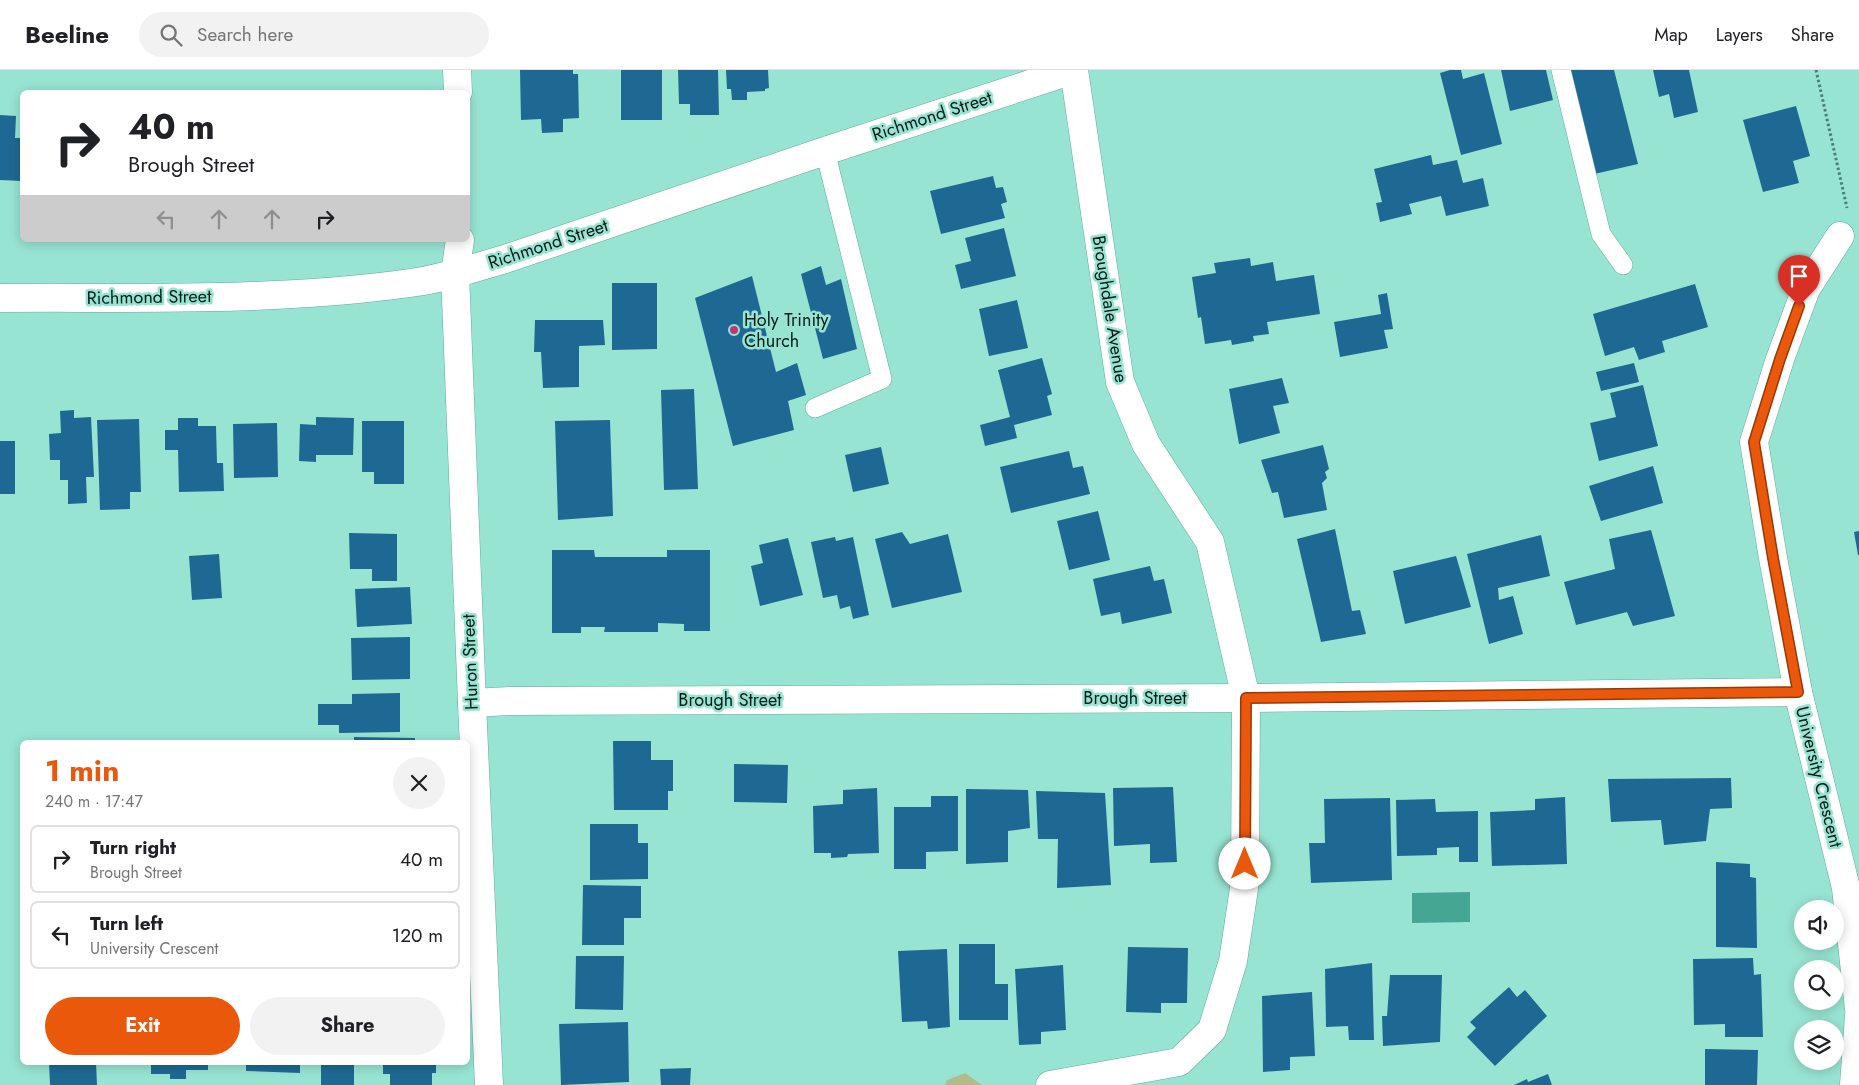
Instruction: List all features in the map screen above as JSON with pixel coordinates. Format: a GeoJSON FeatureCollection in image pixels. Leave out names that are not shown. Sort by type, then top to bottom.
{"type":"FeatureCollection","features":[{"type":"Feature","properties":{"kind":"street"},"geometry":{"type":"LineString","coordinates":[[457,70],[458,90]]}},
{"type":"Feature","properties":{"kind":"street","name":"Richmond Street"},"geometry":{"type":"LineString","coordinates":[[0,298],[287,295],[411,283],[505,259],[1064,71]]}},
{"type":"Feature","properties":{"kind":"street","name":"Broughdale Avenue"},"geometry":{"type":"LineString","coordinates":[[1050,1085],[1179,1062],[1212,1030],[1234,961],[1245,882],[1246,698],[1210,542],[1146,444],[1120,382],[1064,71]]}},
{"type":"Feature","properties":{"kind":"street","name":"University Crescent"},"geometry":{"type":"LineString","coordinates":[[1840,236],[1806,289],[1780,359],[1754,442],[1798,692],[1846,888],[1859,1009]]}},
{"type":"Feature","properties":{"kind":"street","name":"Huron Street"},"geometry":{"type":"LineString","coordinates":[[460,242],[455,273],[489,1085]]}},
{"type":"Feature","properties":{"kind":"street","name":"Brough Street"},"geometry":{"type":"LineString","coordinates":[[472,703],[510,701],[1246,698],[1798,692]]}},
{"type":"Feature","properties":{"kind":"street"},"geometry":{"type":"LineString","coordinates":[[1854,1085],[1859,1016]]}},
{"type":"Feature","properties":{"kind":"lane"},"geometry":{"type":"LineString","coordinates":[[1561,70],[1601,234],[1623,266]]}},
{"type":"Feature","properties":{"kind":"lane"},"geometry":{"type":"LineString","coordinates":[[816,408],[882,379],[825,151]]}},
{"type":"Feature","properties":{"kind":"path"},"geometry":{"type":"LineString","coordinates":[[1816,70],[1849,216],[1840,236]]}},
{"type":"Feature","properties":{"kind":"shaded area"},"geometry":{"type":"Polygon","coordinates":[[[1470,892],[1470,922],[1412,923],[1412,893],[1470,892]]]}},
{"type":"Feature","properties":{"kind":"shaded area"},"geometry":{"type":"Polygon","coordinates":[[[965,1073],[982,1085],[945,1085],[947,1080],[965,1073]]]}},
{"type":"Feature","properties":{"kind":"building"},"geometry":{"type":"Polygon","coordinates":[[[520,70],[573,70],[573,74],[578,74],[579,118],[563,119],[563,132],[542,133],[541,119],[521,120],[520,70]]]}},
{"type":"Feature","properties":{"kind":"building"},"geometry":{"type":"Polygon","coordinates":[[[621,70],[662,70],[662,120],[621,120],[621,70]]]}},
{"type":"Feature","properties":{"kind":"building"},"geometry":{"type":"Polygon","coordinates":[[[678,70],[718,70],[719,115],[690,115],[690,104],[679,104],[678,70]]]}},
{"type":"Feature","properties":{"kind":"building"},"geometry":{"type":"Polygon","coordinates":[[[726,70],[768,70],[769,88],[765,89],[765,91],[747,92],[747,100],[732,100],[731,89],[727,89],[726,70]]]}},
{"type":"Feature","properties":{"kind":"building"},"geometry":{"type":"Polygon","coordinates":[[[1450,70],[1461,70],[1463,79],[1484,73],[1502,144],[1461,155],[1440,73],[1450,70]]]}},
{"type":"Feature","properties":{"kind":"building"},"geometry":{"type":"Polygon","coordinates":[[[1501,70],[1546,70],[1553,100],[1510,111],[1501,70]]]}},
{"type":"Feature","properties":{"kind":"building"},"geometry":{"type":"Polygon","coordinates":[[[1569,70],[1614,70],[1638,164],[1590,175],[1569,70]]]}},
{"type":"Feature","properties":{"kind":"building"},"geometry":{"type":"Polygon","coordinates":[[[1653,70],[1689,70],[1698,112],[1674,118],[1669,94],[1659,97],[1653,70]]]}},
{"type":"Feature","properties":{"kind":"building"},"geometry":{"type":"Polygon","coordinates":[[[1796,106],[1810,156],[1793,161],[1799,183],[1763,192],[1743,120],[1796,106]]]}},
{"type":"Feature","properties":{"kind":"building"},"geometry":{"type":"Polygon","coordinates":[[[0,115],[16,116],[15,138],[20,138],[20,181],[0,180],[0,115]]]}},
{"type":"Feature","properties":{"kind":"building"},"geometry":{"type":"Polygon","coordinates":[[[1431,155],[1433,165],[1457,160],[1463,183],[1483,178],[1489,206],[1446,216],[1441,196],[1409,204],[1412,214],[1380,222],[1376,203],[1382,202],[1374,169],[1431,155]]]}},
{"type":"Feature","properties":{"kind":"building"},"geometry":{"type":"Polygon","coordinates":[[[993,176],[996,188],[1003,187],[1007,202],[1001,204],[1005,218],[941,234],[930,191],[993,176]]]}},
{"type":"Feature","properties":{"kind":"building"},"geometry":{"type":"Polygon","coordinates":[[[1004,228],[1016,276],[961,289],[955,265],[971,261],[965,238],[1004,228]]]}},
{"type":"Feature","properties":{"kind":"building"},"geometry":{"type":"Polygon","coordinates":[[[1250,258],[1251,266],[1273,262],[1276,281],[1314,275],[1320,314],[1267,322],[1269,334],[1253,336],[1254,341],[1232,345],[1231,340],[1205,344],[1201,317],[1198,318],[1192,277],[1216,273],[1214,263],[1250,258]]]}},
{"type":"Feature","properties":{"kind":"building"},"geometry":{"type":"Polygon","coordinates":[[[821,266],[826,285],[841,279],[857,349],[823,359],[801,274],[821,266]]]}},
{"type":"Feature","properties":{"kind":"building","name":"Holy Trinity Church"},"geometry":{"type":"Polygon","coordinates":[[[752,276],[776,372],[797,363],[806,395],[788,401],[794,430],[733,446],[695,298],[752,276]]]}},
{"type":"Feature","properties":{"kind":"building"},"geometry":{"type":"Polygon","coordinates":[[[612,283],[657,283],[657,349],[612,350],[612,283]]]}},
{"type":"Feature","properties":{"kind":"building"},"geometry":{"type":"Polygon","coordinates":[[[1695,284],[1708,327],[1662,341],[1665,352],[1639,360],[1634,347],[1605,356],[1593,314],[1695,284]]]}},
{"type":"Feature","properties":{"kind":"building"},"geometry":{"type":"Polygon","coordinates":[[[1387,293],[1393,329],[1384,330],[1388,348],[1340,357],[1334,322],[1381,314],[1378,295],[1387,293]]]}},
{"type":"Feature","properties":{"kind":"building"},"geometry":{"type":"Polygon","coordinates":[[[1017,300],[1028,348],[989,356],[979,309],[1017,300]]]}},
{"type":"Feature","properties":{"kind":"building"},"geometry":{"type":"Polygon","coordinates":[[[535,320],[603,320],[605,345],[579,346],[579,387],[543,388],[541,352],[534,352],[535,320]]]}},
{"type":"Feature","properties":{"kind":"building"},"geometry":{"type":"Polygon","coordinates":[[[1042,358],[1052,394],[1047,396],[1052,415],[1014,425],[1017,438],[985,446],[980,425],[1010,417],[998,370],[1042,358]]]}},
{"type":"Feature","properties":{"kind":"building"},"geometry":{"type":"Polygon","coordinates":[[[1634,363],[1639,382],[1601,391],[1596,372],[1634,363]]]}},
{"type":"Feature","properties":{"kind":"building"},"geometry":{"type":"Polygon","coordinates":[[[1282,378],[1289,403],[1273,406],[1280,433],[1239,444],[1229,389],[1282,378]]]}},
{"type":"Feature","properties":{"kind":"building"},"geometry":{"type":"Polygon","coordinates":[[[1643,385],[1658,446],[1599,461],[1590,423],[1616,417],[1610,393],[1643,385]]]}},
{"type":"Feature","properties":{"kind":"building"},"geometry":{"type":"Polygon","coordinates":[[[694,389],[698,489],[664,490],[661,390],[694,389]]]}},
{"type":"Feature","properties":{"kind":"building"},"geometry":{"type":"Polygon","coordinates":[[[74,410],[74,418],[91,417],[94,477],[86,477],[87,503],[68,504],[68,480],[60,480],[60,460],[50,460],[49,434],[61,433],[60,411],[74,410]]]}},
{"type":"Feature","properties":{"kind":"building"},"geometry":{"type":"Polygon","coordinates":[[[316,417],[354,418],[353,455],[316,455],[316,462],[299,461],[300,424],[316,425],[316,417]]]}},
{"type":"Feature","properties":{"kind":"building"},"geometry":{"type":"Polygon","coordinates":[[[178,418],[198,418],[198,426],[216,426],[217,463],[223,463],[224,491],[179,492],[178,450],[165,450],[165,430],[178,430],[178,418]]]}},
{"type":"Feature","properties":{"kind":"building"},"geometry":{"type":"Polygon","coordinates":[[[139,419],[141,492],[130,492],[130,509],[100,510],[97,420],[139,419]]]}},
{"type":"Feature","properties":{"kind":"building"},"geometry":{"type":"Polygon","coordinates":[[[610,420],[613,516],[558,520],[555,421],[610,420]]]}},
{"type":"Feature","properties":{"kind":"building"},"geometry":{"type":"Polygon","coordinates":[[[362,421],[404,421],[404,484],[374,484],[374,472],[362,472],[362,421]]]}},
{"type":"Feature","properties":{"kind":"building"},"geometry":{"type":"Polygon","coordinates":[[[277,423],[278,477],[234,478],[233,424],[277,423]]]}},
{"type":"Feature","properties":{"kind":"building"},"geometry":{"type":"Polygon","coordinates":[[[0,441],[15,441],[15,494],[0,494],[0,441]]]}},
{"type":"Feature","properties":{"kind":"building"},"geometry":{"type":"Polygon","coordinates":[[[1323,445],[1329,469],[1325,472],[1327,478],[1322,483],[1327,510],[1284,518],[1278,492],[1272,493],[1261,460],[1323,445]]]}},
{"type":"Feature","properties":{"kind":"building"},"geometry":{"type":"Polygon","coordinates":[[[881,447],[889,484],[853,492],[845,455],[881,447]]]}},
{"type":"Feature","properties":{"kind":"building"},"geometry":{"type":"Polygon","coordinates":[[[1069,451],[1073,468],[1083,466],[1090,494],[1011,513],[1000,467],[1069,451]]]}},
{"type":"Feature","properties":{"kind":"building"},"geometry":{"type":"Polygon","coordinates":[[[1653,466],[1663,503],[1601,521],[1589,486],[1653,466]]]}},
{"type":"Feature","properties":{"kind":"building"},"geometry":{"type":"Polygon","coordinates":[[[1098,511],[1110,560],[1069,570],[1057,521],[1098,511]]]}},
{"type":"Feature","properties":{"kind":"building"},"geometry":{"type":"Polygon","coordinates":[[[1335,529],[1352,611],[1360,610],[1366,634],[1321,642],[1297,539],[1335,529]]]}},
{"type":"Feature","properties":{"kind":"building"},"geometry":{"type":"Polygon","coordinates":[[[1651,530],[1675,616],[1633,626],[1627,612],[1576,625],[1564,582],[1615,569],[1609,539],[1651,530]]]}},
{"type":"Feature","properties":{"kind":"building"},"geometry":{"type":"Polygon","coordinates":[[[1859,531],[1859,555],[1858,555],[1854,532],[1859,531]]]}},
{"type":"Feature","properties":{"kind":"building"},"geometry":{"type":"Polygon","coordinates":[[[902,532],[910,544],[948,534],[962,592],[892,608],[875,539],[902,532]]]}},
{"type":"Feature","properties":{"kind":"building"},"geometry":{"type":"Polygon","coordinates":[[[349,533],[397,534],[397,581],[372,581],[372,569],[350,569],[349,533]]]}},
{"type":"Feature","properties":{"kind":"building"},"geometry":{"type":"Polygon","coordinates":[[[1541,535],[1550,576],[1498,588],[1499,600],[1513,596],[1523,634],[1489,644],[1467,554],[1541,535]]]}},
{"type":"Feature","properties":{"kind":"building"},"geometry":{"type":"Polygon","coordinates":[[[835,537],[836,541],[853,537],[869,615],[853,619],[850,606],[840,609],[837,595],[823,598],[811,542],[835,537]]]}},
{"type":"Feature","properties":{"kind":"building"},"geometry":{"type":"Polygon","coordinates":[[[788,538],[803,595],[760,606],[751,566],[763,563],[759,545],[788,538]]]}},
{"type":"Feature","properties":{"kind":"building"},"geometry":{"type":"Polygon","coordinates":[[[552,550],[594,550],[595,557],[667,557],[667,550],[710,550],[710,631],[684,631],[684,624],[658,623],[658,632],[604,632],[605,627],[581,627],[581,633],[552,633],[552,550]]]}},
{"type":"Feature","properties":{"kind":"building"},"geometry":{"type":"Polygon","coordinates":[[[219,554],[222,598],[192,600],[189,556],[219,554]]]}},
{"type":"Feature","properties":{"kind":"building"},"geometry":{"type":"Polygon","coordinates":[[[1456,556],[1471,607],[1405,624],[1393,571],[1456,556]]]}},
{"type":"Feature","properties":{"kind":"building"},"geometry":{"type":"Polygon","coordinates":[[[1150,566],[1154,581],[1164,579],[1172,613],[1122,624],[1120,612],[1101,616],[1093,579],[1150,566]]]}},
{"type":"Feature","properties":{"kind":"building"},"geometry":{"type":"Polygon","coordinates":[[[410,587],[412,624],[357,627],[355,589],[410,587]]]}},
{"type":"Feature","properties":{"kind":"building"},"geometry":{"type":"Polygon","coordinates":[[[410,637],[410,679],[352,680],[351,638],[410,637]]]}},
{"type":"Feature","properties":{"kind":"building"},"geometry":{"type":"Polygon","coordinates":[[[400,693],[400,732],[339,733],[339,725],[318,725],[318,704],[352,704],[352,694],[400,693]]]}},
{"type":"Feature","properties":{"kind":"building"},"geometry":{"type":"Polygon","coordinates":[[[354,737],[415,738],[415,740],[354,740],[354,737]]]}},
{"type":"Feature","properties":{"kind":"building"},"geometry":{"type":"Polygon","coordinates":[[[613,741],[651,741],[651,760],[673,760],[673,791],[668,791],[668,810],[614,810],[613,741]]]}},
{"type":"Feature","properties":{"kind":"building"},"geometry":{"type":"Polygon","coordinates":[[[734,764],[788,765],[787,803],[734,802],[734,764]]]}},
{"type":"Feature","properties":{"kind":"building"},"geometry":{"type":"Polygon","coordinates":[[[1731,778],[1732,808],[1710,809],[1706,841],[1664,845],[1661,820],[1611,822],[1608,779],[1731,778]]]}},
{"type":"Feature","properties":{"kind":"building"},"geometry":{"type":"Polygon","coordinates":[[[1173,787],[1177,862],[1150,863],[1150,844],[1114,846],[1113,788],[1173,787]]]}},
{"type":"Feature","properties":{"kind":"building"},"geometry":{"type":"Polygon","coordinates":[[[877,788],[879,853],[848,854],[847,857],[831,858],[831,853],[814,853],[813,806],[843,804],[843,790],[877,788]]]}},
{"type":"Feature","properties":{"kind":"building"},"geometry":{"type":"Polygon","coordinates":[[[966,789],[1028,790],[1030,828],[1008,831],[1008,862],[966,864],[966,789]]]}},
{"type":"Feature","properties":{"kind":"building"},"geometry":{"type":"Polygon","coordinates":[[[1036,791],[1105,793],[1111,885],[1057,888],[1058,839],[1038,839],[1036,791]]]}},
{"type":"Feature","properties":{"kind":"building"},"geometry":{"type":"Polygon","coordinates":[[[931,796],[958,796],[958,851],[926,852],[926,869],[894,869],[894,807],[931,807],[931,796]]]}},
{"type":"Feature","properties":{"kind":"building"},"geometry":{"type":"Polygon","coordinates":[[[1565,797],[1567,864],[1492,866],[1490,812],[1535,810],[1535,799],[1565,797]]]}},
{"type":"Feature","properties":{"kind":"building"},"geometry":{"type":"Polygon","coordinates":[[[1390,798],[1392,880],[1311,883],[1309,843],[1325,843],[1324,799],[1390,798]]]}},
{"type":"Feature","properties":{"kind":"building"},"geometry":{"type":"Polygon","coordinates":[[[1435,799],[1436,812],[1478,811],[1478,862],[1459,862],[1459,847],[1437,848],[1437,855],[1397,856],[1396,800],[1435,799]]]}},
{"type":"Feature","properties":{"kind":"building"},"geometry":{"type":"Polygon","coordinates":[[[590,824],[638,824],[638,843],[648,843],[648,879],[590,880],[590,824]]]}},
{"type":"Feature","properties":{"kind":"building"},"geometry":{"type":"Polygon","coordinates":[[[1716,862],[1750,864],[1750,877],[1756,878],[1757,948],[1716,947],[1716,862]]]}},
{"type":"Feature","properties":{"kind":"building"},"geometry":{"type":"Polygon","coordinates":[[[583,885],[641,886],[641,918],[624,918],[624,945],[582,945],[583,885]]]}},
{"type":"Feature","properties":{"kind":"building"},"geometry":{"type":"Polygon","coordinates":[[[959,944],[995,944],[995,984],[1008,984],[1008,1020],[959,1020],[959,944]]]}},
{"type":"Feature","properties":{"kind":"building"},"geometry":{"type":"Polygon","coordinates":[[[1128,947],[1188,948],[1187,1003],[1161,1003],[1161,1013],[1126,1012],[1128,947]]]}},
{"type":"Feature","properties":{"kind":"building"},"geometry":{"type":"Polygon","coordinates":[[[947,949],[950,1027],[928,1029],[927,1021],[902,1022],[898,951],[947,949]]]}},
{"type":"Feature","properties":{"kind":"building"},"geometry":{"type":"Polygon","coordinates":[[[576,956],[624,956],[623,1010],[575,1009],[576,956]]]}},
{"type":"Feature","properties":{"kind":"building"},"geometry":{"type":"Polygon","coordinates":[[[1753,958],[1754,975],[1761,974],[1763,1037],[1725,1037],[1725,1024],[1694,1025],[1693,959],[1753,958]]]}},
{"type":"Feature","properties":{"kind":"building"},"geometry":{"type":"Polygon","coordinates":[[[1372,963],[1374,1040],[1349,1040],[1348,1026],[1326,1027],[1325,969],[1372,963]]]}},
{"type":"Feature","properties":{"kind":"building"},"geometry":{"type":"Polygon","coordinates":[[[1063,965],[1066,1030],[1041,1032],[1041,1044],[1019,1045],[1015,969],[1063,965]]]}},
{"type":"Feature","properties":{"kind":"building"},"geometry":{"type":"Polygon","coordinates":[[[1390,975],[1442,975],[1440,1042],[1383,1046],[1382,1016],[1387,1016],[1390,975]]]}},
{"type":"Feature","properties":{"kind":"building"},"geometry":{"type":"Polygon","coordinates":[[[1509,987],[1517,997],[1525,990],[1547,1016],[1495,1066],[1467,1037],[1476,1028],[1470,1022],[1509,987]]]}},
{"type":"Feature","properties":{"kind":"building"},"geometry":{"type":"Polygon","coordinates":[[[1312,992],[1315,1056],[1290,1057],[1290,1070],[1263,1072],[1262,996],[1312,992]]]}},
{"type":"Feature","properties":{"kind":"building"},"geometry":{"type":"Polygon","coordinates":[[[628,1022],[629,1082],[561,1085],[559,1024],[628,1022]]]}},
{"type":"Feature","properties":{"kind":"building"},"geometry":{"type":"Polygon","coordinates":[[[1705,1049],[1758,1050],[1757,1085],[1705,1085],[1705,1049]]]}},
{"type":"Feature","properties":{"kind":"building"},"geometry":{"type":"Polygon","coordinates":[[[49,1065],[96,1065],[97,1085],[50,1085],[49,1065]]]}},
{"type":"Feature","properties":{"kind":"building"},"geometry":{"type":"Polygon","coordinates":[[[151,1065],[208,1065],[208,1070],[186,1070],[186,1079],[170,1079],[170,1074],[151,1074],[151,1065]]]}},
{"type":"Feature","properties":{"kind":"building"},"geometry":{"type":"Polygon","coordinates":[[[246,1065],[300,1065],[300,1073],[246,1071],[246,1065]]]}},
{"type":"Feature","properties":{"kind":"building"},"geometry":{"type":"Polygon","coordinates":[[[321,1065],[354,1065],[354,1085],[321,1085],[321,1065]]]}},
{"type":"Feature","properties":{"kind":"building"},"geometry":{"type":"Polygon","coordinates":[[[383,1065],[436,1065],[436,1073],[432,1073],[432,1085],[390,1085],[390,1074],[383,1074],[383,1065]]]}},
{"type":"Feature","properties":{"kind":"building"},"geometry":{"type":"Polygon","coordinates":[[[691,1068],[690,1085],[661,1085],[660,1069],[691,1068]]]}},
{"type":"Feature","properties":{"kind":"building"},"geometry":{"type":"Polygon","coordinates":[[[1548,1074],[1552,1085],[1514,1085],[1527,1079],[1528,1082],[1548,1074]]]}},
{"type":"Feature","properties":{"kind":"place","name":"Holy Trinity Church"},"geometry":{"type":"Point","coordinates":[734,330]}},
{"type":"Feature","properties":{"kind":"route"},"geometry":{"type":"LineString","coordinates":[[1245,864],[1246,698],[1798,692],[1754,442],[1799,306]]}}]}
